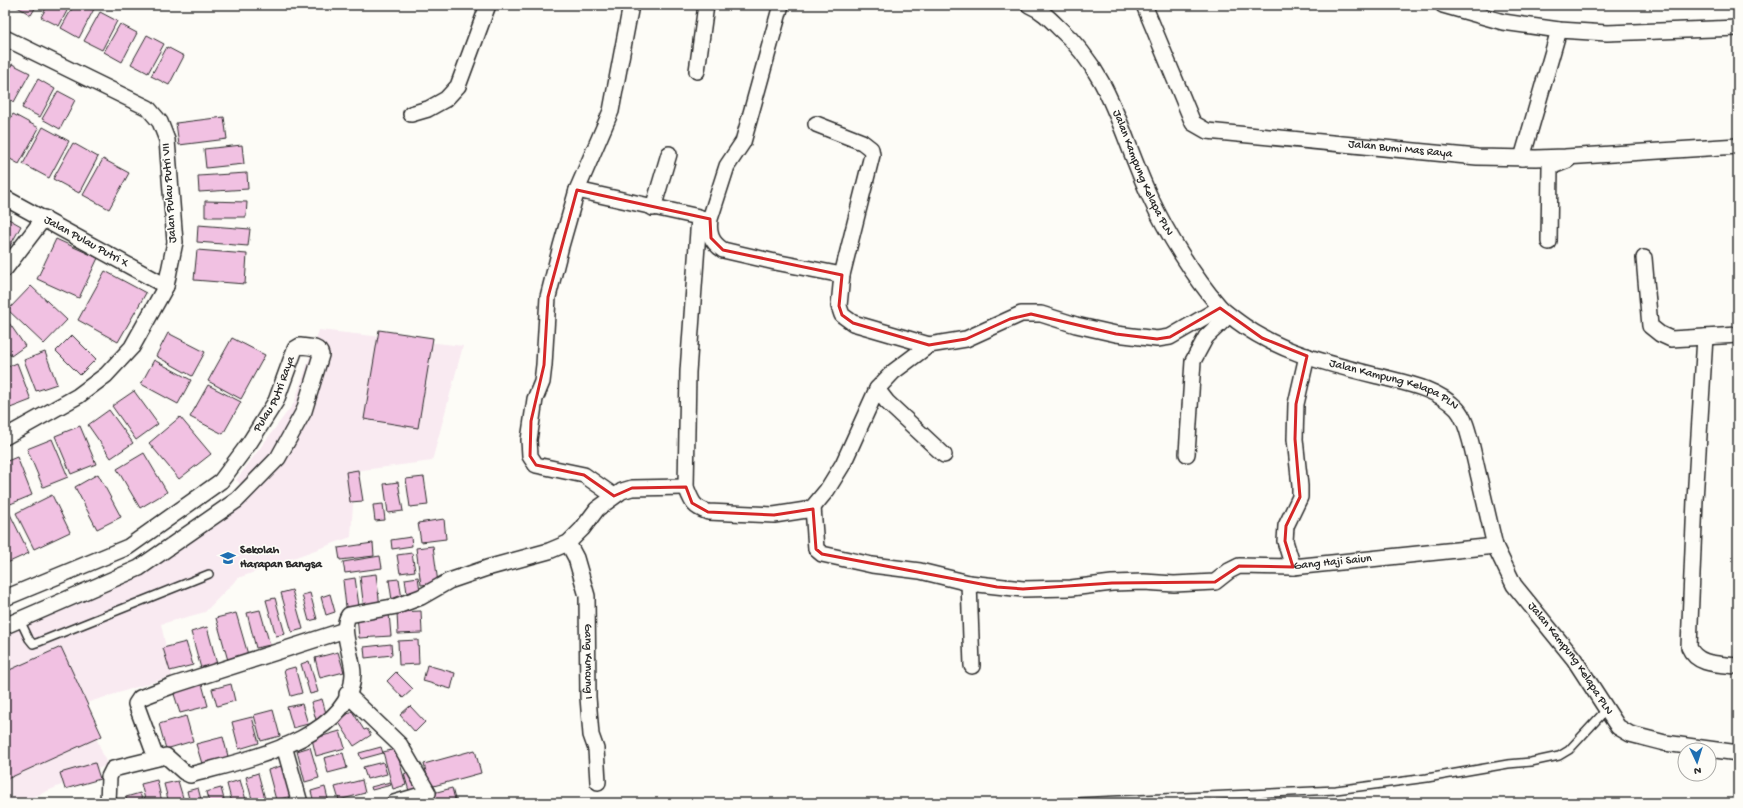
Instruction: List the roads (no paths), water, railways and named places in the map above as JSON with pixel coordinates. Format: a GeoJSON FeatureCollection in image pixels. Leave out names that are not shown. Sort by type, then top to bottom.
{"type":"FeatureCollection","features":[{"type":"Feature","properties":{"kind":"street"},"geometry":{"type":"LineString","coordinates":[[411,114],[428,110],[440,103],[446,99],[458,86],[488,5]]}},
{"type":"Feature","properties":{"kind":"street"},"geometry":{"type":"LineString","coordinates":[[614,496],[584,475],[536,465],[530,456],[531,421],[535,399],[542,382],[548,297],[577,190],[611,111],[631,5]]}},
{"type":"Feature","properties":{"kind":"street"},"geometry":{"type":"LineString","coordinates":[[697,71],[706,5]]}},
{"type":"Feature","properties":{"kind":"street"},"geometry":{"type":"LineString","coordinates":[[781,5],[743,142],[727,166],[705,218],[688,372],[686,488],[692,502],[698,509],[708,512],[774,515],[806,510],[813,507],[827,490],[843,464],[877,389],[893,372],[929,345]]}},
{"type":"Feature","properties":{"kind":"street","name":"Jalan Kampung Kelapa PLN"},"geometry":{"type":"LineString","coordinates":[[1029,5],[1038,9],[1072,39],[1101,79],[1114,104],[1133,158],[1151,199],[1171,237],[1224,311],[1262,338],[1284,349],[1337,366],[1414,385],[1430,391],[1457,410],[1466,427],[1471,443],[1495,546],[1514,585],[1574,659],[1618,727],[1630,734],[1665,743],[1738,753]]}},
{"type":"Feature","properties":{"kind":"street","name":"Jalan Bumi Mas Raya"},"geometry":{"type":"LineString","coordinates":[[1144,5],[1193,123],[1207,131],[1478,157],[1529,158],[1738,146]]}},
{"type":"Feature","properties":{"kind":"street"},"geometry":{"type":"LineString","coordinates":[[1443,5],[1503,22],[1559,30],[1607,33],[1738,28]]}},
{"type":"Feature","properties":{"kind":"street"},"geometry":{"type":"LineString","coordinates":[[1559,30],[1529,158],[1550,167],[1576,156]]}},
{"type":"Feature","properties":{"kind":"street","name":"Jalan Pulau Putri VII"},"geometry":{"type":"LineString","coordinates":[[5,38],[148,108],[160,122],[167,140],[175,242],[166,286],[132,347],[106,375],[78,396],[5,437]]}},
{"type":"Feature","properties":{"kind":"street"},"geometry":{"type":"LineString","coordinates":[[816,124],[862,142],[871,149],[872,155],[842,275],[839,306],[842,315],[853,323],[929,345],[966,339],[1015,316],[1041,314],[1076,325],[1116,334],[1157,339],[1170,337],[1224,311]]}},
{"type":"Feature","properties":{"kind":"street"},"geometry":{"type":"LineString","coordinates":[[653,208],[669,154]]}},
{"type":"Feature","properties":{"kind":"street"},"geometry":{"type":"LineString","coordinates":[[1549,242],[1550,167]]}},
{"type":"Feature","properties":{"kind":"street"},"geometry":{"type":"LineString","coordinates":[[577,190],[653,208],[705,218]]}},
{"type":"Feature","properties":{"kind":"street","name":"Jalan Pulau Putri X"},"geometry":{"type":"LineString","coordinates":[[5,198],[166,286]]}},
{"type":"Feature","properties":{"kind":"street"},"geometry":{"type":"LineString","coordinates":[[5,269],[44,218]]}},
{"type":"Feature","properties":{"kind":"street"},"geometry":{"type":"LineString","coordinates":[[705,218],[709,226],[711,238],[717,246],[723,250],[842,275]]}},
{"type":"Feature","properties":{"kind":"street"},"geometry":{"type":"LineString","coordinates":[[1644,258],[1650,326],[1660,334],[1671,338],[1738,335]]}},
{"type":"Feature","properties":{"kind":"street"},"geometry":{"type":"LineString","coordinates":[[1187,454],[1193,361],[1206,337],[1224,311]]}},
{"type":"Feature","properties":{"kind":"street"},"geometry":{"type":"LineString","coordinates":[[1705,337],[1695,500],[1689,647],[1694,657],[1702,662],[1738,666]]}},
{"type":"Feature","properties":{"kind":"street","name":"Pulau Putri Raya"},"geometry":{"type":"LineString","coordinates":[[5,598],[128,547],[220,481],[250,442],[276,401],[295,349],[300,346],[317,349],[320,351],[321,355],[304,411],[278,458],[237,500],[140,568],[5,626]]}},
{"type":"Feature","properties":{"kind":"street","name":"Gang Haji Saiun"},"geometry":{"type":"LineString","coordinates":[[1307,356],[1296,404],[1295,439],[1300,497],[1286,526],[1285,540],[1292,567],[1495,546]]}},
{"type":"Feature","properties":{"kind":"street"},"geometry":{"type":"LineString","coordinates":[[877,389],[888,402],[944,455]]}},
{"type":"Feature","properties":{"kind":"street"},"geometry":{"type":"LineString","coordinates":[[220,481],[237,500]]}},
{"type":"Feature","properties":{"kind":"street"},"geometry":{"type":"LineString","coordinates":[[108,803],[109,777],[114,769],[166,756],[184,772],[190,775],[270,753],[316,731],[335,714],[347,694],[353,680],[353,665],[345,630],[346,622],[350,615],[385,610],[421,597],[449,581],[487,568],[549,551],[568,543],[582,530],[597,510],[622,491],[632,488],[686,488]]}},
{"type":"Feature","properties":{"kind":"street"},"geometry":{"type":"LineString","coordinates":[[813,507],[816,549],[822,554],[872,565],[920,571],[969,582],[1023,589],[1071,588],[1112,583],[1144,582],[1174,584],[1215,582],[1229,571],[1239,566],[1292,567]]}},
{"type":"Feature","properties":{"kind":"street","name":"Gang Kuncung I"},"geometry":{"type":"LineString","coordinates":[[568,543],[576,558],[587,596],[588,696],[591,735],[596,749],[598,782]]}},
{"type":"Feature","properties":{"kind":"street"},"geometry":{"type":"LineString","coordinates":[[969,582],[972,666]]}},
{"type":"Feature","properties":{"kind":"street"},"geometry":{"type":"LineString","coordinates":[[156,758],[136,704],[140,698],[174,685],[345,630]]}},
{"type":"Feature","properties":{"kind":"street"},"geometry":{"type":"LineString","coordinates":[[347,694],[400,745],[428,793],[394,803]]}},
{"type":"Feature","properties":{"kind":"street"},"geometry":{"type":"LineString","coordinates":[[284,746],[300,803]]}},
{"type":"Feature","properties":{"kind":"lane"},"geometry":{"type":"LineString","coordinates":[[20,620],[33,644],[209,574]]}},
{"type":"Feature","properties":{"kind":"lane"},"geometry":{"type":"LineString","coordinates":[[1054,803],[1336,790],[1530,762],[1559,756],[1569,750],[1606,710]]}},
{"type":"Feature","properties":{"kind":"place","name":"Sekolah Harapan Bangsa"},"geometry":{"type":"Point","coordinates":[228,558]}}]}
